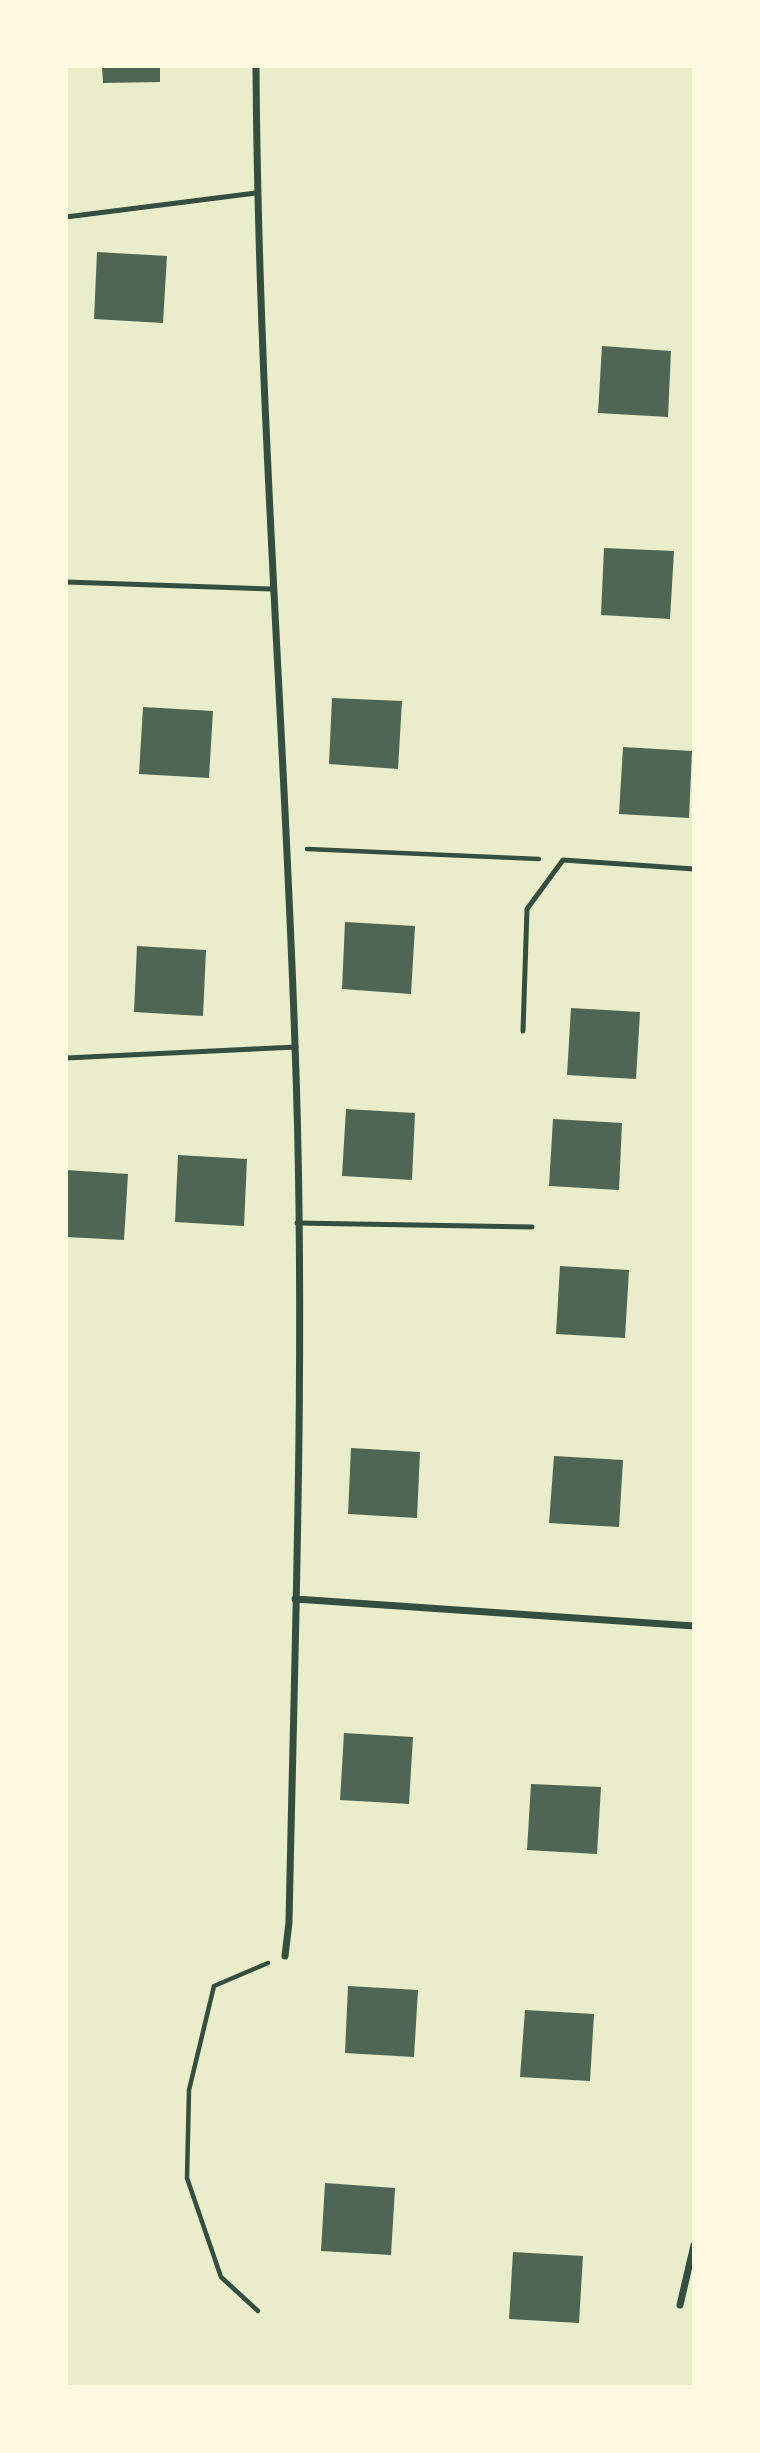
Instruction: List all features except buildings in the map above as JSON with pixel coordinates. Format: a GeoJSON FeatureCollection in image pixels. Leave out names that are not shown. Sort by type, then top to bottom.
{"type":"FeatureCollection","features":[{"type":"Feature","properties":{"kind":"street"},"geometry":{"type":"LineString","coordinates":[[256,66],[256,193],[271,589],[296,1047],[299,1370],[289,1922],[285,1956]]}},
{"type":"Feature","properties":{"kind":"street"},"geometry":{"type":"LineString","coordinates":[[295,1599],[694,1626]]}},
{"type":"Feature","properties":{"kind":"street"},"geometry":{"type":"LineString","coordinates":[[680,2305],[694,2245]]}},
{"type":"Feature","properties":{"kind":"lane"},"geometry":{"type":"LineString","coordinates":[[66,217],[256,193]]}},
{"type":"Feature","properties":{"kind":"lane"},"geometry":{"type":"LineString","coordinates":[[66,582],[271,589]]}},
{"type":"Feature","properties":{"kind":"lane"},"geometry":{"type":"LineString","coordinates":[[523,1031],[527,909],[563,860],[694,869]]}},
{"type":"Feature","properties":{"kind":"lane"},"geometry":{"type":"LineString","coordinates":[[66,1058],[296,1047]]}},
{"type":"Feature","properties":{"kind":"lane"},"geometry":{"type":"LineString","coordinates":[[297,1223],[533,1227]]}},
{"type":"Feature","properties":{"kind":"path"},"geometry":{"type":"LineString","coordinates":[[285,848],[563,860]]}},
{"type":"Feature","properties":{"kind":"path"},"geometry":{"type":"LineString","coordinates":[[258,2311],[221,2277],[187,2178],[189,2090],[214,1986],[285,1956]]}}]}
